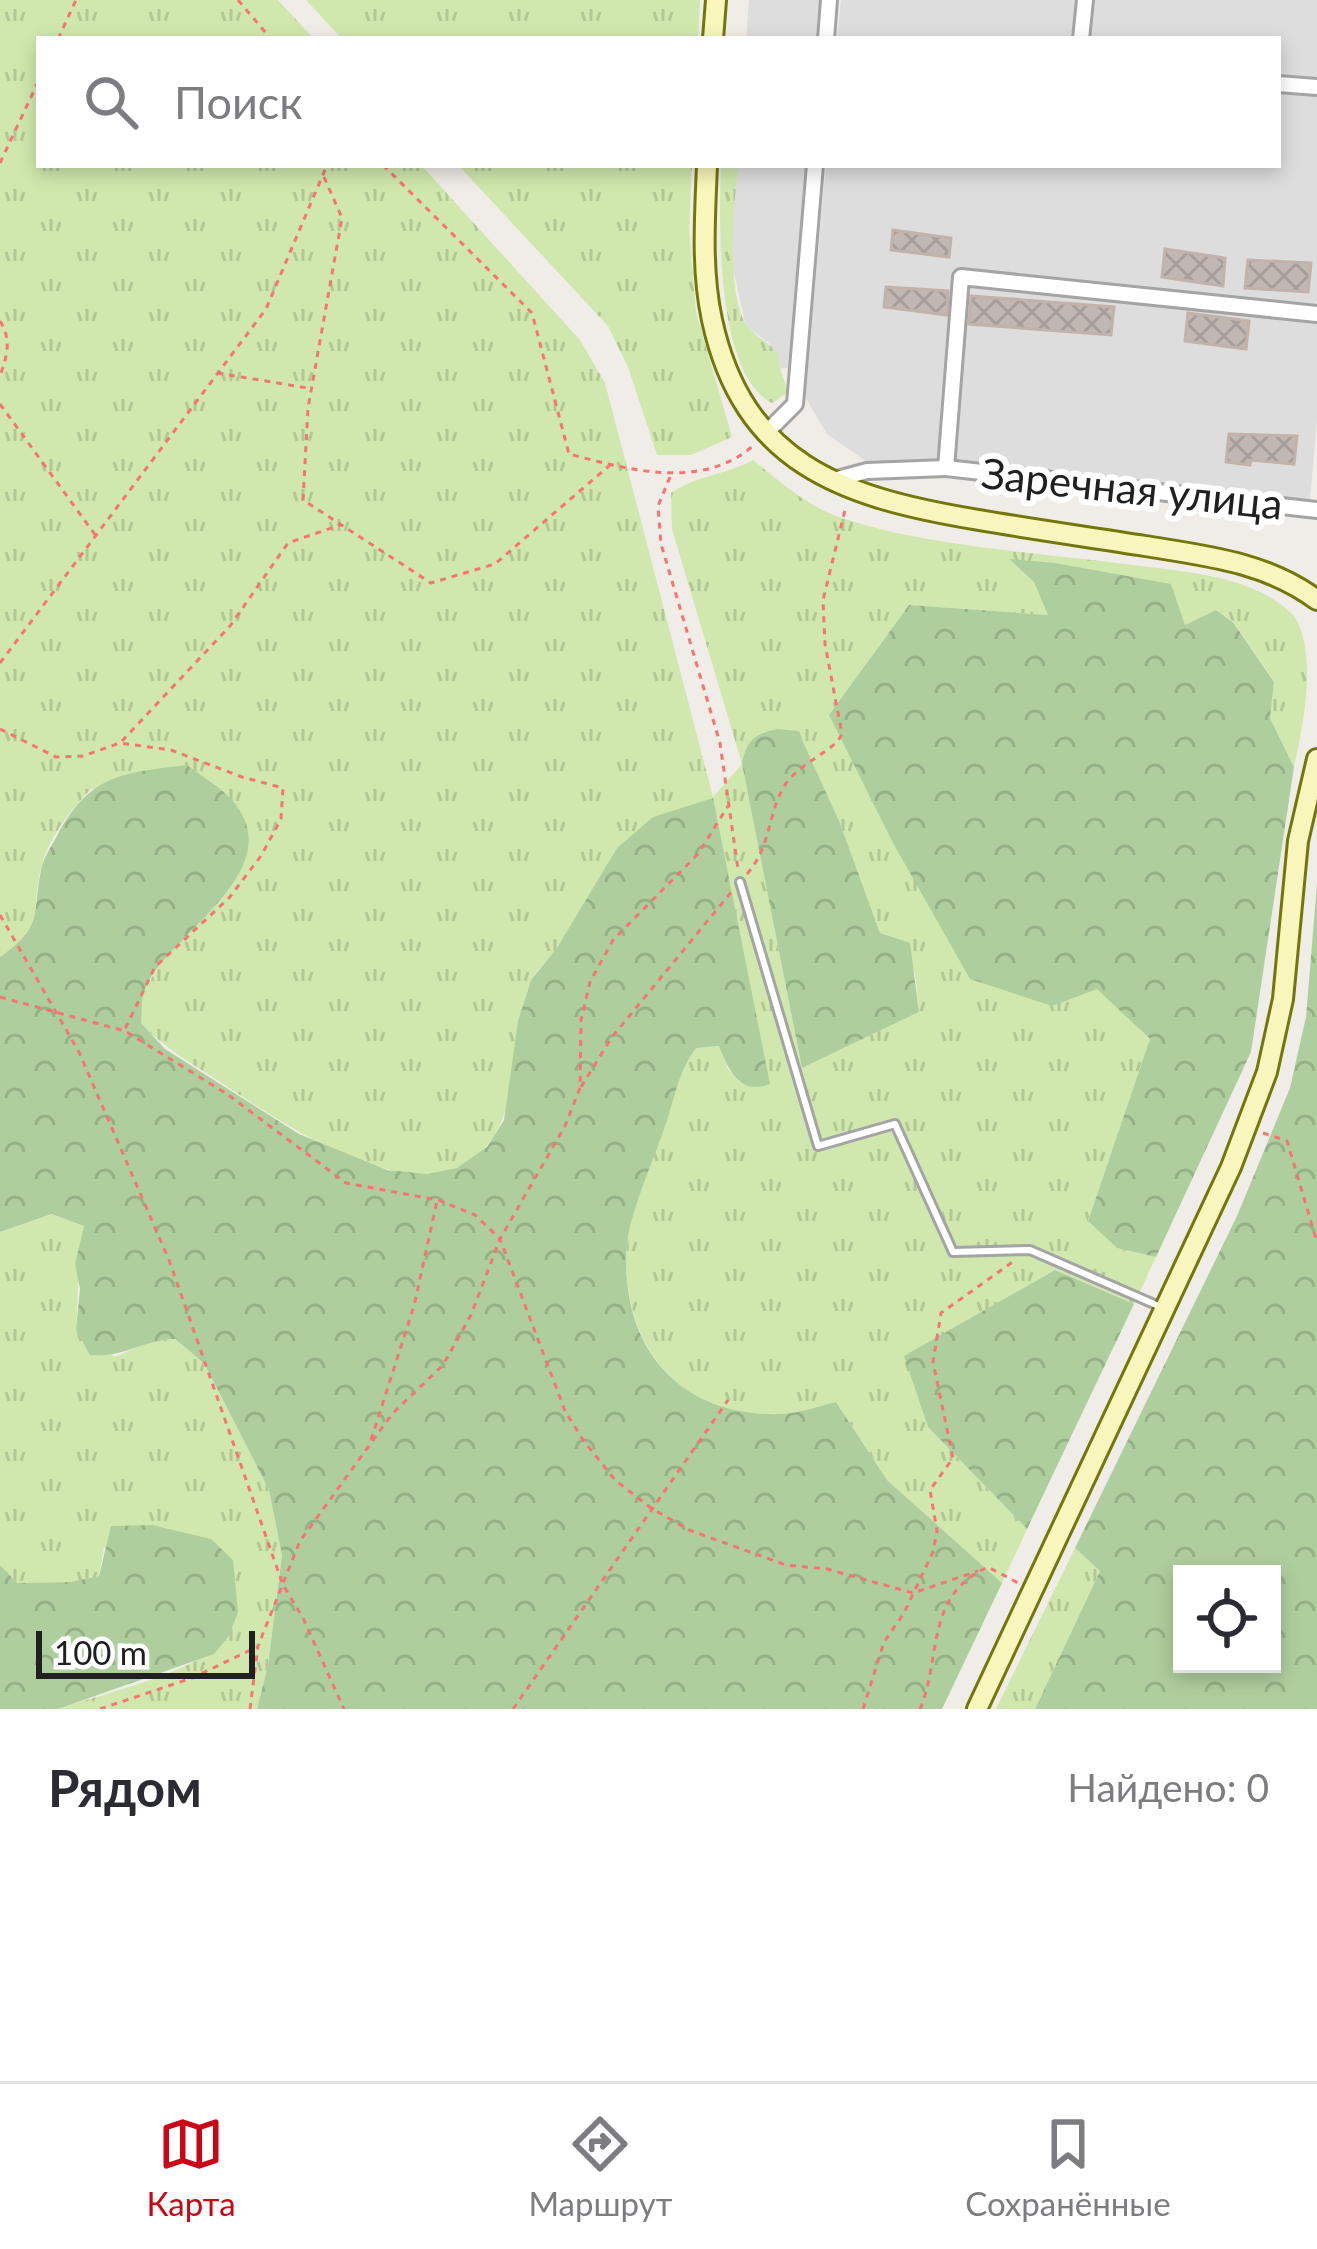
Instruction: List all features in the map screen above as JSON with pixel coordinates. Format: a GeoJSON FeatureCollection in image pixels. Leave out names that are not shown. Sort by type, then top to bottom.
{"type":"FeatureCollection","features":[{"type":"Feature","properties":{"kind":"main road"},"geometry":{"type":"LineString","coordinates":[[712,36],[716,0]]}},
{"type":"Feature","properties":{"kind":"main road"},"geometry":{"type":"LineString","coordinates":[[707,168],[704,242],[712,319],[734,386],[765,434],[829,482],[906,508],[1223,558],[1283,577],[1317,600]]}},
{"type":"Feature","properties":{"kind":"main road"},"geometry":{"type":"LineString","coordinates":[[977,1709],[1165,1308],[1268,1072],[1283,999],[1298,841],[1317,759]]}},
{"type":"Feature","properties":{"kind":"street"},"geometry":{"type":"LineString","coordinates":[[826,36],[829,0]]}},
{"type":"Feature","properties":{"kind":"street"},"geometry":{"type":"LineString","coordinates":[[1081,36],[1085,0]]}},
{"type":"Feature","properties":{"kind":"street"},"geometry":{"type":"LineString","coordinates":[[1281,84],[1317,87]]}},
{"type":"Feature","properties":{"kind":"street"},"geometry":{"type":"LineString","coordinates":[[765,434],[795,404],[815,168]]}},
{"type":"Feature","properties":{"kind":"street"},"geometry":{"type":"LineString","coordinates":[[946,468],[961,277],[1317,314]]}},
{"type":"Feature","properties":{"kind":"street","name":"Заречная улица"},"geometry":{"type":"LineString","coordinates":[[829,482],[867,471],[946,468],[1317,510]]}},
{"type":"Feature","properties":{"kind":"lane"},"geometry":{"type":"LineString","coordinates":[[740,883],[818,1146],[895,1124],[953,1252],[1030,1250],[1165,1308]]}},
{"type":"Feature","properties":{"kind":"path"},"geometry":{"type":"LineString","coordinates":[[59,36],[76,0]]}},
{"type":"Feature","properties":{"kind":"path"},"geometry":{"type":"LineString","coordinates":[[238,0],[268,36]]}},
{"type":"Feature","properties":{"kind":"path"},"geometry":{"type":"LineString","coordinates":[[0,163],[36,86]]}},
{"type":"Feature","properties":{"kind":"path"},"geometry":{"type":"LineString","coordinates":[[0,663],[266,310],[326,168]]}},
{"type":"Feature","properties":{"kind":"path"},"geometry":{"type":"LineString","coordinates":[[386,168],[532,313],[569,454],[670,476],[740,458],[765,434]]}},
{"type":"Feature","properties":{"kind":"path"},"geometry":{"type":"LineString","coordinates":[[324,177],[342,218],[311,388],[303,500],[431,583],[495,564],[610,465]]}},
{"type":"Feature","properties":{"kind":"path"},"geometry":{"type":"LineString","coordinates":[[0,321],[9,350],[0,376]]}},
{"type":"Feature","properties":{"kind":"path"},"geometry":{"type":"LineString","coordinates":[[215,372],[311,388]]}},
{"type":"Feature","properties":{"kind":"path"},"geometry":{"type":"LineString","coordinates":[[0,404],[97,537]]}},
{"type":"Feature","properties":{"kind":"path"},"geometry":{"type":"LineString","coordinates":[[670,476],[658,506],[661,544],[720,743],[740,883]]}},
{"type":"Feature","properties":{"kind":"path"},"geometry":{"type":"LineString","coordinates":[[250,1709],[258,1646],[300,1541],[392,1414],[443,1365],[471,1315],[500,1239],[612,1037],[767,844],[782,789],[801,765],[838,744],[842,734],[825,644],[823,600],[850,490]]}},
{"type":"Feature","properties":{"kind":"path"},"geometry":{"type":"LineString","coordinates":[[120,743],[230,626],[288,543],[341,525]]}},
{"type":"Feature","properties":{"kind":"path"},"geometry":{"type":"LineString","coordinates":[[0,729],[56,757],[83,756],[120,743],[171,750],[283,788],[281,819],[261,856],[230,898],[155,967],[124,1031]]}},
{"type":"Feature","properties":{"kind":"path"},"geometry":{"type":"LineString","coordinates":[[580,1088],[581,1020],[590,982],[613,940],[698,854],[728,806]]}},
{"type":"Feature","properties":{"kind":"path"},"geometry":{"type":"LineString","coordinates":[[0,915],[79,1052],[170,1260],[283,1585],[344,1709]]}},
{"type":"Feature","properties":{"kind":"path"},"geometry":{"type":"LineString","coordinates":[[0,997],[124,1031],[227,1094],[346,1184],[438,1199],[476,1215],[500,1239],[566,1412],[583,1441],[615,1480],[688,1530],[786,1565],[827,1570],[913,1593],[988,1567],[1032,1592]]}},
{"type":"Feature","properties":{"kind":"path"},"geometry":{"type":"LineString","coordinates":[[1246,1126],[1287,1142],[1317,1242]]}},
{"type":"Feature","properties":{"kind":"path"},"geometry":{"type":"LineString","coordinates":[[369,1446],[414,1306],[438,1199]]}},
{"type":"Feature","properties":{"kind":"path"},"geometry":{"type":"LineString","coordinates":[[863,1709],[884,1642],[933,1552],[937,1531],[930,1490],[953,1458],[933,1362],[941,1313],[1030,1250]]}},
{"type":"Feature","properties":{"kind":"path"},"geometry":{"type":"LineString","coordinates":[[513,1709],[728,1400]]}},
{"type":"Feature","properties":{"kind":"path"},"geometry":{"type":"LineString","coordinates":[[920,1709],[929,1689],[934,1630],[957,1590],[978,1571]]}},
{"type":"Feature","properties":{"kind":"path"},"geometry":{"type":"LineString","coordinates":[[100,1709],[191,1678],[258,1646]]}},
{"type":"Feature","properties":{"kind":"shaded area"},"geometry":{"type":"Polygon","coordinates":[[[749,0],[822,0],[819,36],[746,36],[749,0]]]}},
{"type":"Feature","properties":{"kind":"shaded area"},"geometry":{"type":"Polygon","coordinates":[[[841,0],[1317,0],[1317,420],[1310,500],[951,461],[870,464],[827,434],[805,397],[826,168],[1281,168],[1281,36],[837,36],[841,0]]]}},
{"type":"Feature","properties":{"kind":"shaded area"},"geometry":{"type":"Polygon","coordinates":[[[738,168],[809,168],[794,367],[778,369],[770,344],[746,326],[733,269],[731,211],[738,168]]]}},
{"type":"Feature","properties":{"kind":"green space"},"geometry":{"type":"Polygon","coordinates":[[[0,0],[278,0],[311,36],[36,36],[36,168],[424,168],[580,340],[605,383],[713,797],[742,764],[672,529],[671,493],[753,460],[803,499],[836,516],[943,542],[1219,578],[1279,603],[1295,617],[1302,633],[1307,690],[1294,766],[1270,718],[1274,681],[1233,621],[1216,610],[1185,625],[1102,581],[1038,563],[1011,561],[1034,582],[1049,615],[909,605],[829,715],[1150,1040],[1088,1220],[1117,1248],[1156,1257],[1134,1304],[1055,1270],[905,1356],[928,1427],[1027,1529],[1002,1583],[887,1480],[836,1402],[782,1414],[713,1404],[685,1389],[646,1343],[627,1281],[627,1245],[635,1206],[679,1081],[696,1048],[720,1046],[728,1069],[743,1086],[617,848],[564,938],[529,986],[511,1089],[499,1127],[489,1143],[463,1165],[431,1174],[395,1171],[321,1143],[194,1065],[140,1023],[144,989],[165,958],[92,788],[49,846],[34,918],[15,946],[0,957],[0,0]],[[798,732],[742,764],[802,1068],[919,1012],[915,972],[880,933],[840,823],[798,732]]]}},
{"type":"Feature","properties":{"kind":"green space"},"geometry":{"type":"Polygon","coordinates":[[[306,0],[700,0],[698,36],[339,36],[306,0]]]}},
{"type":"Feature","properties":{"kind":"green space"},"geometry":{"type":"Polygon","coordinates":[[[461,168],[692,168],[689,229],[696,312],[732,437],[691,455],[657,455],[628,367],[608,326],[461,168]]]}},
{"type":"Feature","properties":{"kind":"green space"},"geometry":{"type":"Polygon","coordinates":[[[721,168],[739,168],[733,225],[736,296],[749,328],[778,354],[787,393],[772,403],[753,387],[730,330],[720,222],[721,168]]]}},
{"type":"Feature","properties":{"kind":"green space"},"geometry":{"type":"Polygon","coordinates":[[[1009,559],[1171,584],[1185,625],[1216,610],[1233,622],[1274,682],[1270,718],[1294,767],[1251,1052],[1156,1257],[1117,1248],[1088,1221],[1150,1039],[1097,989],[1052,1006],[970,979],[893,843],[829,715],[909,605],[1048,615],[1034,582],[1009,559]]]}},
{"type":"Feature","properties":{"kind":"green space"},"geometry":{"type":"Polygon","coordinates":[[[777,729],[798,731],[840,823],[880,933],[910,943],[919,1012],[802,1068],[742,764],[752,740],[777,729]]]}},
{"type":"Feature","properties":{"kind":"green space"},"geometry":{"type":"Polygon","coordinates":[[[187,765],[232,800],[247,826],[248,850],[222,898],[146,986],[141,1023],[165,1049],[299,1134],[387,1170],[427,1174],[457,1168],[487,1147],[504,1120],[518,1021],[531,980],[557,948],[617,848],[653,817],[713,798],[770,1084],[743,1084],[719,1046],[696,1048],[689,1058],[629,1233],[627,1281],[633,1314],[662,1368],[685,1389],[713,1403],[745,1412],[782,1414],[836,1402],[887,1480],[1002,1583],[942,1709],[257,1709],[268,1665],[282,1555],[269,1490],[204,1363],[175,1339],[90,1355],[76,1330],[80,1289],[75,1264],[84,1226],[52,1214],[0,1232],[0,957],[29,929],[44,861],[82,800],[110,780],[187,765]]]}},
{"type":"Feature","properties":{"kind":"green space"},"geometry":{"type":"Polygon","coordinates":[[[1317,884],[1317,1709],[1035,1709],[1100,1571],[1075,1548],[1237,1216],[1290,1088],[1306,1017],[1317,884]]]}},
{"type":"Feature","properties":{"kind":"green space"},"geometry":{"type":"Polygon","coordinates":[[[53,1214],[84,1226],[76,1330],[115,1357],[153,1340],[175,1339],[204,1363],[269,1490],[282,1554],[268,1665],[257,1709],[58,1709],[174,1671],[229,1636],[104,1547],[99,1576],[70,1582],[17,1583],[0,1565],[0,1232],[53,1214]]]}},
{"type":"Feature","properties":{"kind":"green space"},"geometry":{"type":"Polygon","coordinates":[[[1055,1270],[1134,1304],[1027,1529],[928,1427],[904,1356],[1055,1270]]]}},
{"type":"Feature","properties":{"kind":"green space"},"geometry":{"type":"Polygon","coordinates":[[[152,1525],[211,1539],[233,1560],[238,1612],[229,1636],[214,1654],[58,1709],[0,1709],[0,1565],[17,1583],[99,1576],[111,1526],[152,1525]]]}},
{"type":"Feature","properties":{"kind":"green space"},"geometry":{"type":"Polygon","coordinates":[[[1075,1548],[1100,1571],[1035,1709],[996,1709],[1075,1548]]]}},
{"type":"Feature","properties":{"kind":"building"},"geometry":{"type":"Polygon","coordinates":[[[893,230],[951,238],[949,257],[891,250],[893,230]]]}},
{"type":"Feature","properties":{"kind":"building"},"geometry":{"type":"Polygon","coordinates":[[[1165,249],[1225,258],[1223,286],[1162,277],[1165,249]]]}},
{"type":"Feature","properties":{"kind":"building"},"geometry":{"type":"Polygon","coordinates":[[[1248,260],[1311,263],[1308,292],[1245,288],[1248,260]]]}},
{"type":"Feature","properties":{"kind":"building"},"geometry":{"type":"Polygon","coordinates":[[[886,287],[948,291],[947,315],[884,307],[886,287]]]}},
{"type":"Feature","properties":{"kind":"building"},"geometry":{"type":"Polygon","coordinates":[[[971,296],[1114,307],[1111,335],[969,324],[971,296]]]}},
{"type":"Feature","properties":{"kind":"building"},"geometry":{"type":"Polygon","coordinates":[[[1188,313],[1249,321],[1246,349],[1185,341],[1188,313]]]}},
{"type":"Feature","properties":{"kind":"building"},"geometry":{"type":"Polygon","coordinates":[[[1229,434],[1297,436],[1294,464],[1226,462],[1229,434]]]}}]}
